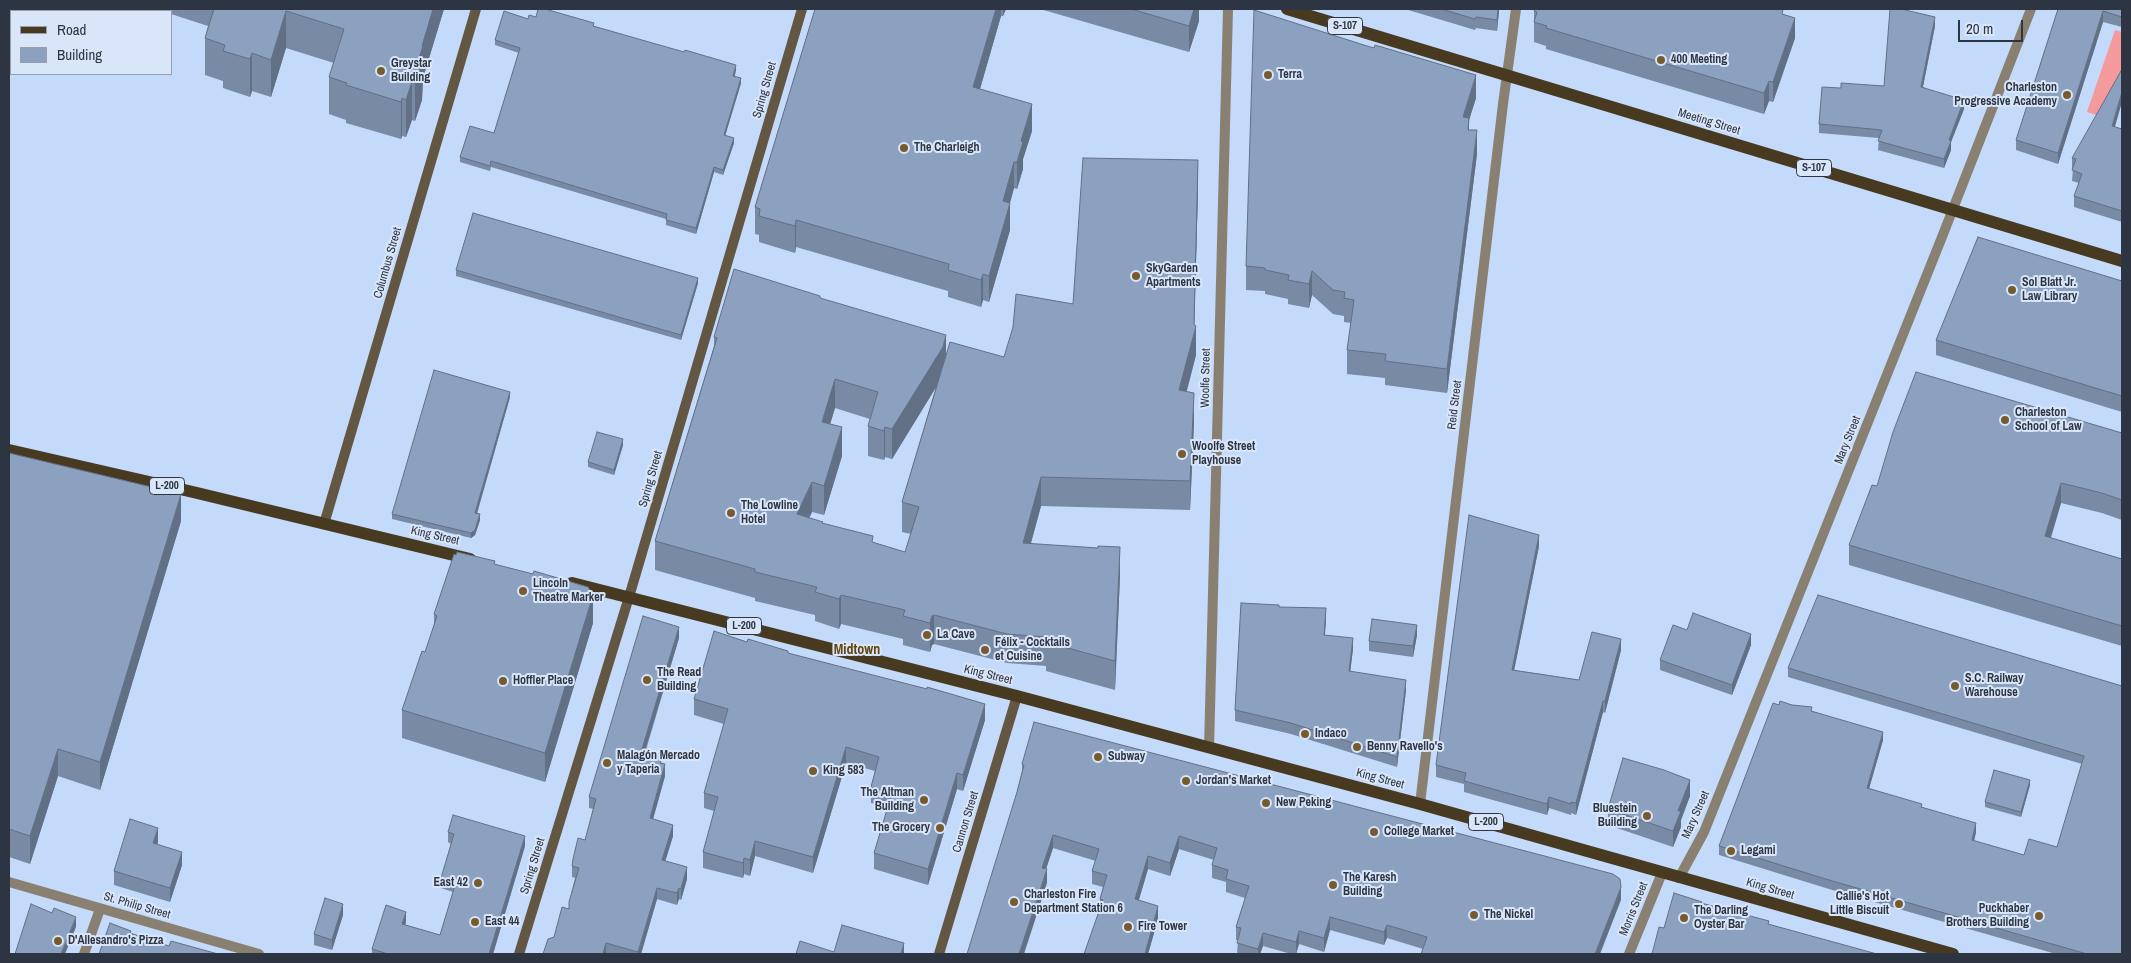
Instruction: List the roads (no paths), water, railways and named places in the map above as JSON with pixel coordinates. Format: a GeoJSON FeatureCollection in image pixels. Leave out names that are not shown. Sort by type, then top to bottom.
{"type":"FeatureCollection","features":[{"type":"Feature","properties":{"kind":"main road","name":"Columbus Street"},"geometry":{"type":"LineString","coordinates":[[324,524],[476,9]]}},
{"type":"Feature","properties":{"kind":"main road","name":"Spring Street"},"geometry":{"type":"LineString","coordinates":[[519,954],[629,597],[802,9]]}},
{"type":"Feature","properties":{"kind":"main road","name":"Meeting Street"},"geometry":{"type":"LineString","coordinates":[[1287,9],[2122,261]]}},
{"type":"Feature","properties":{"kind":"main road","name":"King Street"},"geometry":{"type":"LineString","coordinates":[[9,450],[479,561]]}},
{"type":"Feature","properties":{"kind":"main road","name":"King Street"},"geometry":{"type":"LineString","coordinates":[[563,581],[1017,696],[1420,804],[1953,954]]}},
{"type":"Feature","properties":{"kind":"main road","name":"Cannon Street"},"geometry":{"type":"LineString","coordinates":[[939,954],[1017,696]]}},
{"type":"Feature","properties":{"kind":"street","name":"Woolfe Street"},"geometry":{"type":"LineString","coordinates":[[1209,748],[1228,9]]}},
{"type":"Feature","properties":{"kind":"street","name":"Reid Street"},"geometry":{"type":"LineString","coordinates":[[1420,804],[1516,9]]}},
{"type":"Feature","properties":{"kind":"street","name":"Mary Street"},"geometry":{"type":"LineString","coordinates":[[1679,878],[1704,832],[1953,211],[2031,9]]}},
{"type":"Feature","properties":{"kind":"street","name":"Morris Street"},"geometry":{"type":"LineString","coordinates":[[1630,954],[1662,872]]}},
{"type":"Feature","properties":{"kind":"street","name":"St. Philip Street"},"geometry":{"type":"LineString","coordinates":[[9,882],[258,954]]}},
{"type":"Feature","properties":{"kind":"street"},"geometry":{"type":"LineString","coordinates":[[84,954],[100,909]]}},
{"type":"Feature","properties":{"kind":"place","name":"400 Meeting"},"geometry":{"type":"Point","coordinates":[1661,60]}},
{"type":"Feature","properties":{"kind":"place","name":"Greystar Building"},"geometry":{"type":"Point","coordinates":[381,71]}},
{"type":"Feature","properties":{"kind":"place","name":"Terra"},"geometry":{"type":"Point","coordinates":[1268,75]}},
{"type":"Feature","properties":{"kind":"place","name":"Charleston Progressive Academy"},"geometry":{"type":"Point","coordinates":[2067,95]}},
{"type":"Feature","properties":{"kind":"place","name":"The Charleigh"},"geometry":{"type":"Point","coordinates":[904,148]}},
{"type":"Feature","properties":{"kind":"place","name":"SkyGarden Apartments"},"geometry":{"type":"Point","coordinates":[1136,276]}},
{"type":"Feature","properties":{"kind":"place","name":"Sol Blatt Jr. Law Library"},"geometry":{"type":"Point","coordinates":[2012,290]}},
{"type":"Feature","properties":{"kind":"place","name":"Charleston School of Law"},"geometry":{"type":"Point","coordinates":[2005,420]}},
{"type":"Feature","properties":{"kind":"place","name":"Woolfe Street Playhouse"},"geometry":{"type":"Point","coordinates":[1182,454]}},
{"type":"Feature","properties":{"kind":"place","name":"The Lowline Hotel"},"geometry":{"type":"Point","coordinates":[731,513]}},
{"type":"Feature","properties":{"kind":"place","name":"Lincoln Theatre Marker"},"geometry":{"type":"Point","coordinates":[523,591]}},
{"type":"Feature","properties":{"kind":"place","name":"La Cave"},"geometry":{"type":"Point","coordinates":[927,635]}},
{"type":"Feature","properties":{"kind":"place","name":"Félix - Cocktails et Cuisine"},"geometry":{"type":"Point","coordinates":[985,650]}},
{"type":"Feature","properties":{"kind":"place","name":"The Read Building"},"geometry":{"type":"Point","coordinates":[647,680]}},
{"type":"Feature","properties":{"kind":"place","name":"Hoffler Place"},"geometry":{"type":"Point","coordinates":[503,681]}},
{"type":"Feature","properties":{"kind":"place","name":"S.C. Railway Warehouse"},"geometry":{"type":"Point","coordinates":[1955,686]}},
{"type":"Feature","properties":{"kind":"place","name":"Indaco"},"geometry":{"type":"Point","coordinates":[1305,734]}},
{"type":"Feature","properties":{"kind":"place","name":"Benny Ravello's"},"geometry":{"type":"Point","coordinates":[1357,747]}},
{"type":"Feature","properties":{"kind":"place","name":"Subway"},"geometry":{"type":"Point","coordinates":[1098,757]}},
{"type":"Feature","properties":{"kind":"place","name":"Malagón Mercado y Taperia"},"geometry":{"type":"Point","coordinates":[607,763]}},
{"type":"Feature","properties":{"kind":"place","name":"King 583"},"geometry":{"type":"Point","coordinates":[813,771]}},
{"type":"Feature","properties":{"kind":"place","name":"Jordan's Market"},"geometry":{"type":"Point","coordinates":[1186,781]}},
{"type":"Feature","properties":{"kind":"place","name":"The Altman Building"},"geometry":{"type":"Point","coordinates":[924,800]}},
{"type":"Feature","properties":{"kind":"place","name":"New Peking"},"geometry":{"type":"Point","coordinates":[1266,803]}},
{"type":"Feature","properties":{"kind":"place","name":"Bluestein Building"},"geometry":{"type":"Point","coordinates":[1647,816]}},
{"type":"Feature","properties":{"kind":"place","name":"The Grocery"},"geometry":{"type":"Point","coordinates":[940,828]}},
{"type":"Feature","properties":{"kind":"place","name":"College Market"},"geometry":{"type":"Point","coordinates":[1374,832]}},
{"type":"Feature","properties":{"kind":"place","name":"Legami"},"geometry":{"type":"Point","coordinates":[1731,851]}},
{"type":"Feature","properties":{"kind":"place","name":"East 42"},"geometry":{"type":"Point","coordinates":[478,883]}},
{"type":"Feature","properties":{"kind":"place","name":"The Karesh Building"},"geometry":{"type":"Point","coordinates":[1333,885]}},
{"type":"Feature","properties":{"kind":"place","name":"Charleston Fire Department Station 6"},"geometry":{"type":"Point","coordinates":[1014,902]}},
{"type":"Feature","properties":{"kind":"place","name":"Callie's Hot Little Biscuit"},"geometry":{"type":"Point","coordinates":[1899,904]}},
{"type":"Feature","properties":{"kind":"place","name":"The Nickel"},"geometry":{"type":"Point","coordinates":[1474,915]}},
{"type":"Feature","properties":{"kind":"place","name":"Puckhaber Brothers Building"},"geometry":{"type":"Point","coordinates":[2039,916]}},
{"type":"Feature","properties":{"kind":"place","name":"The Darling Oyster Bar"},"geometry":{"type":"Point","coordinates":[1684,918]}},
{"type":"Feature","properties":{"kind":"place","name":"East 44"},"geometry":{"type":"Point","coordinates":[475,922]}},
{"type":"Feature","properties":{"kind":"place","name":"Fire Tower"},"geometry":{"type":"Point","coordinates":[1128,927]}},
{"type":"Feature","properties":{"kind":"place","name":"D'Allesandro's Pizza"},"geometry":{"type":"Point","coordinates":[58,941]}},
{"type":"Feature","properties":{"kind":"district","name":"Midtown"},"geometry":{"type":"Point","coordinates":[857,650]}}]}
